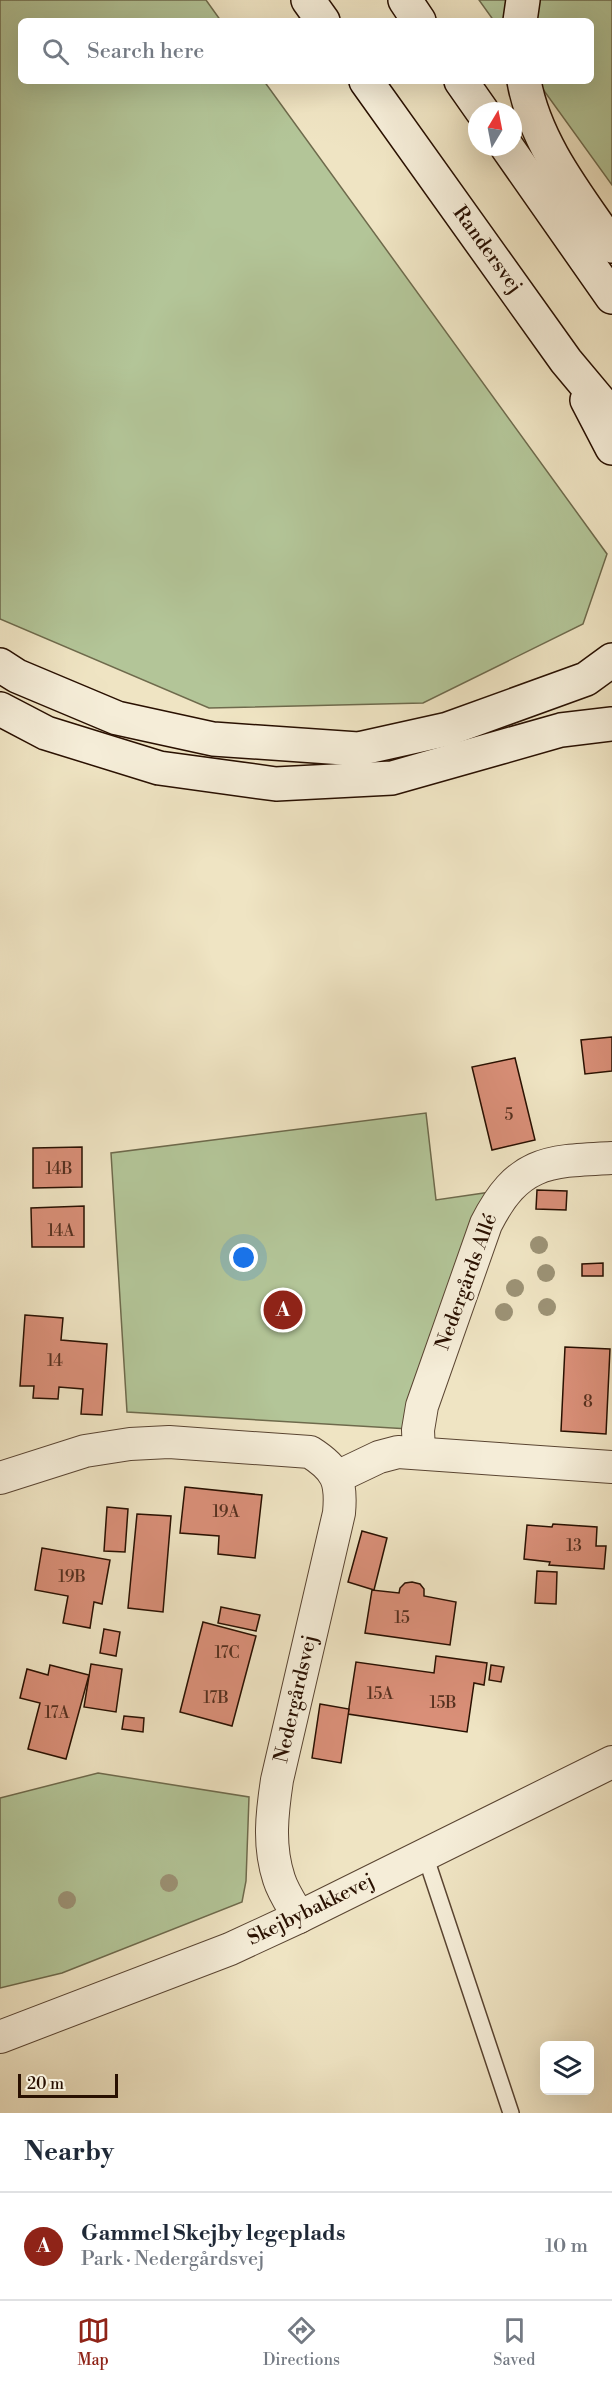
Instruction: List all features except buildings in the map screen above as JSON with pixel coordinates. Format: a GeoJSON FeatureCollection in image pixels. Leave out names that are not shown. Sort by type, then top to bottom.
{"type":"FeatureCollection","features":[{"type":"Feature","properties":{"kind":"main road"},"geometry":{"type":"LineString","coordinates":[[308,0],[321,18]]}},
{"type":"Feature","properties":{"kind":"main road"},"geometry":{"type":"LineString","coordinates":[[405,0],[417,18]]}},
{"type":"Feature","properties":{"kind":"main road"},"geometry":{"type":"LineString","coordinates":[[520,18],[523,0]]}},
{"type":"Feature","properties":{"kind":"main road","name":"Randersvej"},"geometry":{"type":"LineString","coordinates":[[368,84],[566,361],[612,416]]}},
{"type":"Feature","properties":{"kind":"main road"},"geometry":{"type":"LineString","coordinates":[[463,84],[476,102]]}},
{"type":"Feature","properties":{"kind":"main road"},"geometry":{"type":"LineString","coordinates":[[525,84],[529,106],[547,146],[612,246]]}},
{"type":"Feature","properties":{"kind":"main road"},"geometry":{"type":"LineString","coordinates":[[513,156],[612,297]]}},
{"type":"Feature","properties":{"kind":"main road"},"geometry":{"type":"LineString","coordinates":[[566,361],[612,448]]}},
{"type":"Feature","properties":{"kind":"main road"},"geometry":{"type":"LineString","coordinates":[[0,665],[17,676],[117,717],[213,739],[358,749],[448,729],[586,679],[612,660]]}},
{"type":"Feature","properties":{"kind":"main road"},"geometry":{"type":"LineString","coordinates":[[0,709],[46,733],[159,768],[276,784],[393,778],[561,730],[612,724]]}},
{"type":"Feature","properties":{"kind":"street","name":"Nedergårds Allé"},"geometry":{"type":"LineString","coordinates":[[419,1453],[418,1430],[422,1406],[486,1224],[496,1204],[511,1185],[531,1170],[548,1163],[612,1158]]}},
{"type":"Feature","properties":{"kind":"street"},"geometry":{"type":"LineString","coordinates":[[0,1478],[85,1451],[130,1444],[169,1442],[310,1452],[326,1462],[337,1477],[379,1457],[399,1452],[612,1467]]}},
{"type":"Feature","properties":{"kind":"street","name":"Nedergårdsvej"},"geometry":{"type":"LineString","coordinates":[[299,1917],[279,1880],[273,1852],[271,1816],[277,1780],[339,1513],[341,1495],[337,1477]]}},
{"type":"Feature","properties":{"kind":"street","name":"Skejbybakkevej"},"geometry":{"type":"LineString","coordinates":[[0,2037],[219,1953],[299,1917],[612,1762]]}},
{"type":"Feature","properties":{"kind":"lane"},"geometry":{"type":"LineString","coordinates":[[425,1855],[511,2113]]}},
{"type":"Feature","properties":{"kind":"green space"},"geometry":{"type":"Polygon","coordinates":[[[0,0],[206,0],[219,18],[18,18],[18,84],[266,84],[607,554],[583,624],[423,703],[209,708],[0,619],[0,0]]]}},
{"type":"Feature","properties":{"kind":"green space"},"geometry":{"type":"Polygon","coordinates":[[[479,0],[612,0],[612,185],[539,84],[594,84],[594,18],[492,18],[479,0]]]}},
{"type":"Feature","properties":{"kind":"green space"},"geometry":{"type":"Polygon","coordinates":[[[426,1113],[436,1200],[491,1192],[409,1429],[127,1412],[111,1153],[426,1113]]]}},
{"type":"Feature","properties":{"kind":"green space"},"geometry":{"type":"Polygon","coordinates":[[[98,1773],[249,1797],[246,1881],[242,1902],[62,1973],[0,1988],[0,1798],[98,1773]]]}},
{"type":"Feature","properties":{"kind":"place","name":"Gammel Skejby legeplads"},"geometry":{"type":"Point","coordinates":[283,1310]}}]}
